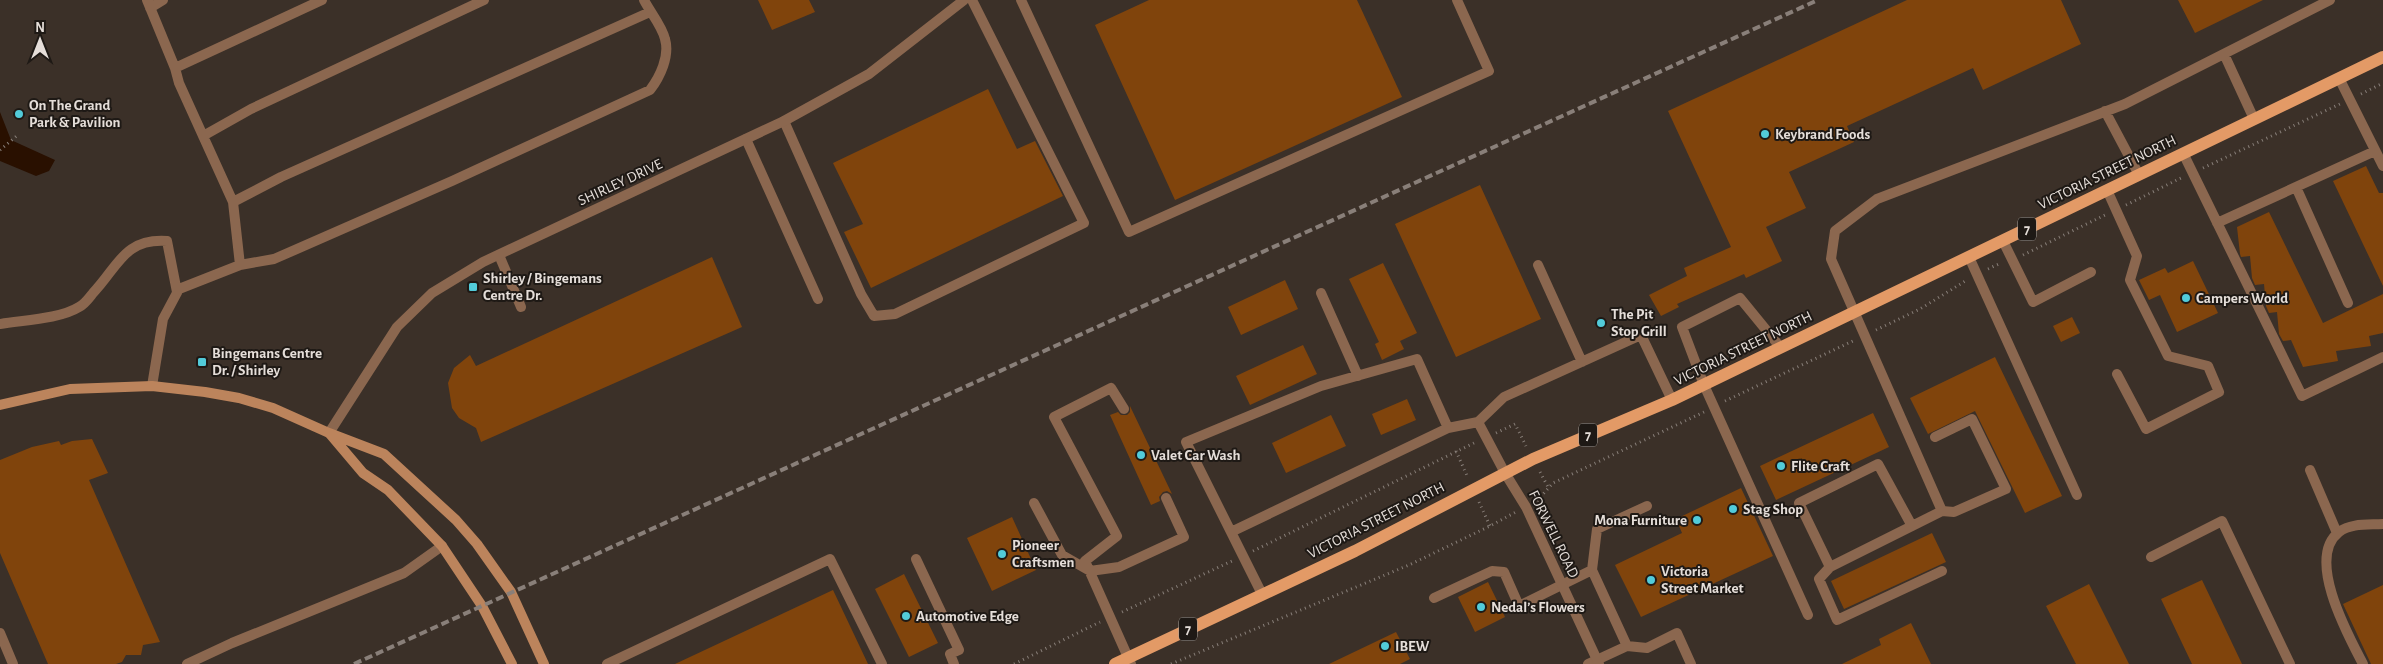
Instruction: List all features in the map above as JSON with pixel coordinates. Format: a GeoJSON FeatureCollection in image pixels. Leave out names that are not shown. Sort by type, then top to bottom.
{"type":"FeatureCollection","features":[{"type":"Feature","properties":{"kind":"main road","name":"VICTORIA STREET NORTH"},"geometry":{"type":"LineString","coordinates":[[1115,664],[1129,661],[1262,594],[1355,550],[1505,473],[1672,400],[2383,57]]}},
{"type":"Feature","properties":{"kind":"main road"},"geometry":{"type":"LineString","coordinates":[[0,405],[70,389],[152,386],[239,398],[273,408],[329,433],[384,454],[456,520],[477,544],[511,592],[544,664]]}},
{"type":"Feature","properties":{"kind":"main road"},"geometry":{"type":"LineString","coordinates":[[329,433],[363,473],[388,490],[442,546],[482,606],[512,664]]}},
{"type":"Feature","properties":{"kind":"street"},"geometry":{"type":"LineString","coordinates":[[164,0],[149,4],[175,68],[179,83],[232,202],[240,265]]}},
{"type":"Feature","properties":{"kind":"street"},"geometry":{"type":"LineString","coordinates":[[175,68],[322,0]]}},
{"type":"Feature","properties":{"kind":"street"},"geometry":{"type":"LineString","coordinates":[[203,136],[251,109],[484,0]]}},
{"type":"Feature","properties":{"kind":"street"},"geometry":{"type":"LineString","coordinates":[[152,386],[162,319],[179,289],[240,265],[274,259],[559,133],[650,90],[659,78],[665,60],[666,39],[644,0]]}},
{"type":"Feature","properties":{"kind":"street","name":"SHIRLEY DRIVE"},"geometry":{"type":"LineString","coordinates":[[329,433],[397,327],[432,293],[499,255],[784,122],[869,74],[964,0]]}},
{"type":"Feature","properties":{"kind":"street"},"geometry":{"type":"LineString","coordinates":[[784,122],[861,294],[874,316],[895,314],[1084,223],[972,0]]}},
{"type":"Feature","properties":{"kind":"street"},"geometry":{"type":"LineString","coordinates":[[1021,0],[1129,232],[1489,71],[1457,0]]}},
{"type":"Feature","properties":{"kind":"street"},"geometry":{"type":"LineString","coordinates":[[1942,511],[1830,259],[1835,231],[1877,199],[2125,104],[2330,0]]}},
{"type":"Feature","properties":{"kind":"street"},"geometry":{"type":"LineString","coordinates":[[232,202],[281,177],[650,12]]}},
{"type":"Feature","properties":{"kind":"street"},"geometry":{"type":"LineString","coordinates":[[2224,54],[2254,119]]}},
{"type":"Feature","properties":{"kind":"street"},"geometry":{"type":"LineString","coordinates":[[2339,78],[2383,166]]}},
{"type":"Feature","properties":{"kind":"street"},"geometry":{"type":"LineString","coordinates":[[2106,111],[2139,175]]}},
{"type":"Feature","properties":{"kind":"street"},"geometry":{"type":"LineString","coordinates":[[746,139],[818,299]]}},
{"type":"Feature","properties":{"kind":"street"},"geometry":{"type":"LineString","coordinates":[[2217,223],[2375,151]]}},
{"type":"Feature","properties":{"kind":"street"},"geometry":{"type":"LineString","coordinates":[[2183,154],[2302,396],[2383,357]]}},
{"type":"Feature","properties":{"kind":"street"},"geometry":{"type":"LineString","coordinates":[[2296,187],[2348,304]]}},
{"type":"Feature","properties":{"kind":"street"},"geometry":{"type":"LineString","coordinates":[[2107,190],[2136,256],[2130,280],[2168,356],[2208,366],[2219,392],[2146,429],[2117,374]]}},
{"type":"Feature","properties":{"kind":"street"},"geometry":{"type":"LineString","coordinates":[[0,324],[67,313],[81,306],[103,283],[121,257],[150,240],[167,241],[177,292]]}},
{"type":"Feature","properties":{"kind":"street"},"geometry":{"type":"LineString","coordinates":[[2003,241],[2033,302],[2091,272]]}},
{"type":"Feature","properties":{"kind":"street"},"geometry":{"type":"LineString","coordinates":[[499,255],[521,307]]}},
{"type":"Feature","properties":{"kind":"street"},"geometry":{"type":"LineString","coordinates":[[1969,257],[2077,495]]}},
{"type":"Feature","properties":{"kind":"street"},"geometry":{"type":"LineString","coordinates":[[1538,265],[1582,362]]}},
{"type":"Feature","properties":{"kind":"street"},"geometry":{"type":"LineString","coordinates":[[1321,293],[1358,376]]}},
{"type":"Feature","properties":{"kind":"street"},"geometry":{"type":"LineString","coordinates":[[1780,348],[1740,298],[1682,327],[1704,384],[1808,615]]}},
{"type":"Feature","properties":{"kind":"street"},"geometry":{"type":"LineString","coordinates":[[1231,532],[1448,428],[1478,422],[1504,397],[1641,336],[1672,400]]}},
{"type":"Feature","properties":{"kind":"street"},"geometry":{"type":"LineString","coordinates":[[1262,594],[1186,442],[1321,386],[1417,359],[1448,428]]}},
{"type":"Feature","properties":{"kind":"street"},"geometry":{"type":"LineString","coordinates":[[1088,566],[1117,536],[1054,416],[1111,388],[1124,409]]}},
{"type":"Feature","properties":{"kind":"street"},"geometry":{"type":"LineString","coordinates":[[1935,437],[1972,419],[2006,489],[1954,512],[1942,511],[1830,567],[1819,579],[1837,620],[1942,571]]}},
{"type":"Feature","properties":{"kind":"street","name":"FORWELL ROAD"},"geometry":{"type":"LineString","coordinates":[[1478,422],[1505,473],[1526,507],[1595,663]]}},
{"type":"Feature","properties":{"kind":"street"},"geometry":{"type":"LineString","coordinates":[[1830,567],[1799,503],[1878,464],[1912,526]]}},
{"type":"Feature","properties":{"kind":"street"},"geometry":{"type":"LineString","coordinates":[[2310,470],[2338,533]]}},
{"type":"Feature","properties":{"kind":"street"},"geometry":{"type":"LineString","coordinates":[[1034,503],[1062,555],[1088,566],[1119,567],[1184,536],[1166,498]]}},
{"type":"Feature","properties":{"kind":"street"},"geometry":{"type":"LineString","coordinates":[[1627,646],[1592,570],[1597,529],[1647,506]]}},
{"type":"Feature","properties":{"kind":"street"},"geometry":{"type":"LineString","coordinates":[[2151,557],[2222,521],[2290,664]]}},
{"type":"Feature","properties":{"kind":"street"},"geometry":{"type":"LineString","coordinates":[[2363,664],[2335,608],[2330,591],[2327,565],[2329,548],[2338,533],[2354,525],[2383,524]]}},
{"type":"Feature","properties":{"kind":"street"},"geometry":{"type":"LineString","coordinates":[[187,664],[232,643],[404,573],[442,546]]}},
{"type":"Feature","properties":{"kind":"street"},"geometry":{"type":"LineString","coordinates":[[607,664],[830,559],[882,664]]}},
{"type":"Feature","properties":{"kind":"street"},"geometry":{"type":"LineString","coordinates":[[916,559],[959,650],[950,654],[954,664]]}},
{"type":"Feature","properties":{"kind":"street"},"geometry":{"type":"LineString","coordinates":[[1088,566],[1129,661]]}},
{"type":"Feature","properties":{"kind":"street"},"geometry":{"type":"LineString","coordinates":[[1434,598],[1492,571],[1504,572],[1520,606],[1592,570]]}},
{"type":"Feature","properties":{"kind":"street"},"geometry":{"type":"LineString","coordinates":[[0,633],[13,664]]}},
{"type":"Feature","properties":{"kind":"street"},"geometry":{"type":"LineString","coordinates":[[1595,663],[1627,646],[1646,648],[1677,633],[1691,664]]}},
{"type":"Feature","properties":{"kind":"path"},"geometry":{"type":"LineString","coordinates":[[0,150],[19,134]]}},
{"type":"Feature","properties":{"kind":"path"},"geometry":{"type":"LineString","coordinates":[[1506,428],[1515,424],[1520,434]]}},
{"type":"Feature","properties":{"kind":"path","name":"VICTORIA STREET NORTH"},"geometry":{"type":"LineString","coordinates":[[1255,550],[1465,447]]}},
{"type":"Feature","properties":{"kind":"path"},"geometry":{"type":"LineString","coordinates":[[1456,451],[1461,462]]}},
{"type":"Feature","properties":{"kind":"path"},"geometry":{"type":"LineString","coordinates":[[1544,479],[1548,487]]}},
{"type":"Feature","properties":{"kind":"path"},"geometry":{"type":"LineString","coordinates":[[1537,502],[1553,483]]}},
{"type":"Feature","properties":{"kind":"path"},"geometry":{"type":"LineString","coordinates":[[1486,515],[1490,526]]}},
{"type":"Feature","properties":{"kind":"path"},"geometry":{"type":"LineString","coordinates":[[1171,664],[1409,565],[1506,517]]}},
{"type":"Feature","properties":{"kind":"path"},"geometry":{"type":"LineString","coordinates":[[1127,610],[1228,563]]}},
{"type":"Feature","properties":{"kind":"path"},"geometry":{"type":"LineString","coordinates":[[1014,664],[1095,625]]}},
{"type":"Feature","properties":{"kind":"shaded area"},"geometry":{"type":"Polygon","coordinates":[[[0,112],[11,140],[55,160],[49,171],[36,176],[0,161],[0,112]]]}},
{"type":"Feature","properties":{"kind":"building"},"geometry":{"type":"Polygon","coordinates":[[[758,0],[809,0],[815,12],[772,30],[758,0]]]}},
{"type":"Feature","properties":{"kind":"building"},"geometry":{"type":"Polygon","coordinates":[[[1149,0],[1357,0],[1402,97],[1175,200],[1095,25],[1149,0]]]}},
{"type":"Feature","properties":{"kind":"building","name":"Keybrand Foods"},"geometry":{"type":"Polygon","coordinates":[[[1907,0],[2061,0],[2081,44],[1983,90],[1973,68],[1847,126],[1854,142],[1789,172],[1806,208],[1766,227],[1782,261],[1746,278],[1744,274],[1677,304],[1679,307],[1661,316],[1649,295],[1687,276],[1684,268],[1731,247],[1668,111],[1907,0]]]}},
{"type":"Feature","properties":{"kind":"building"},"geometry":{"type":"Polygon","coordinates":[[[2178,0],[2263,0],[2195,33],[2178,0]]]}},
{"type":"Feature","properties":{"kind":"building"},"geometry":{"type":"Polygon","coordinates":[[[988,89],[1017,149],[1035,141],[1063,196],[871,288],[844,232],[863,224],[833,163],[988,89]]]}},
{"type":"Feature","properties":{"kind":"building"},"geometry":{"type":"Polygon","coordinates":[[[2366,166],[2379,193],[2383,193],[2383,286],[2333,181],[2366,166]]]}},
{"type":"Feature","properties":{"kind":"building"},"geometry":{"type":"Polygon","coordinates":[[[1480,185],[1541,319],[1456,357],[1395,224],[1480,185]]]}},
{"type":"Feature","properties":{"kind":"building"},"geometry":{"type":"Polygon","coordinates":[[[2269,212],[2323,323],[2383,294],[2383,333],[2369,336],[2371,346],[2336,351],[2338,361],[2303,367],[2291,340],[2283,341],[2279,334],[2277,312],[2269,313],[2266,306],[2264,284],[2255,285],[2252,278],[2250,256],[2241,257],[2237,227],[2269,212]]]}},
{"type":"Feature","properties":{"kind":"building"},"geometry":{"type":"Polygon","coordinates":[[[712,257],[742,327],[481,442],[476,428],[459,418],[452,408],[448,383],[454,368],[470,355],[476,366],[712,257]]]}},
{"type":"Feature","properties":{"kind":"building","name":"Campers World"},"geometry":{"type":"Polygon","coordinates":[[[2193,261],[2218,313],[2177,332],[2160,295],[2149,300],[2139,280],[2165,268],[2168,273],[2193,261]]]}},
{"type":"Feature","properties":{"kind":"building"},"geometry":{"type":"Polygon","coordinates":[[[1383,263],[1417,333],[1400,341],[1404,349],[1382,360],[1375,344],[1379,342],[1349,279],[1383,263]]]}},
{"type":"Feature","properties":{"kind":"building"},"geometry":{"type":"Polygon","coordinates":[[[1285,280],[1298,309],[1241,335],[1228,307],[1285,280]]]}},
{"type":"Feature","properties":{"kind":"building"},"geometry":{"type":"Polygon","coordinates":[[[2072,317],[2080,333],[2061,342],[2053,326],[2072,317]]]}},
{"type":"Feature","properties":{"kind":"building"},"geometry":{"type":"Polygon","coordinates":[[[1303,345],[1317,374],[1250,405],[1236,376],[1303,345]]]}},
{"type":"Feature","properties":{"kind":"building"},"geometry":{"type":"Polygon","coordinates":[[[1995,357],[2062,496],[2025,513],[1975,411],[1928,434],[1910,398],[1995,357]]]}},
{"type":"Feature","properties":{"kind":"building"},"geometry":{"type":"Polygon","coordinates":[[[1407,399],[1416,420],[1381,435],[1372,414],[1407,399]]]}},
{"type":"Feature","properties":{"kind":"building","name":"Valet Car Wash"},"geometry":{"type":"Polygon","coordinates":[[[1130,406],[1172,494],[1167,491],[1163,492],[1159,497],[1160,501],[1151,505],[1110,415],[1118,412],[1121,415],[1127,415],[1130,412],[1130,406]]]}},
{"type":"Feature","properties":{"kind":"building"},"geometry":{"type":"Polygon","coordinates":[[[1873,413],[1889,447],[1776,500],[1760,466],[1873,413]]]}},
{"type":"Feature","properties":{"kind":"building"},"geometry":{"type":"Polygon","coordinates":[[[1331,415],[1346,446],[1286,473],[1272,443],[1331,415]]]}},
{"type":"Feature","properties":{"kind":"building"},"geometry":{"type":"Polygon","coordinates":[[[92,439],[108,473],[89,480],[160,642],[143,645],[141,655],[126,655],[122,662],[116,664],[48,664],[0,553],[0,460],[32,447],[59,441],[61,445],[72,441],[92,439]]]}},
{"type":"Feature","properties":{"kind":"building"},"geometry":{"type":"Polygon","coordinates":[[[1741,488],[1773,556],[1641,617],[1615,565],[1682,533],[1676,519],[1741,488]]]}},
{"type":"Feature","properties":{"kind":"building","name":"Pioneer Craftsmen"},"geometry":{"type":"Polygon","coordinates":[[[1012,517],[1036,570],[992,591],[967,538],[1012,517]]]}},
{"type":"Feature","properties":{"kind":"building"},"geometry":{"type":"Polygon","coordinates":[[[1932,533],[1946,562],[1844,609],[1831,581],[1932,533]]]}},
{"type":"Feature","properties":{"kind":"building","name":"Automotive Edge"},"geometry":{"type":"Polygon","coordinates":[[[904,574],[938,643],[909,657],[875,589],[904,574]]]}},
{"type":"Feature","properties":{"kind":"building"},"geometry":{"type":"Polygon","coordinates":[[[2202,580],[2242,664],[2192,664],[2161,599],[2202,580]]]}},
{"type":"Feature","properties":{"kind":"building","name":"Nedal’s Flowers"},"geometry":{"type":"Polygon","coordinates":[[[1488,582],[1505,617],[1475,632],[1458,597],[1488,582]]]}},
{"type":"Feature","properties":{"kind":"building"},"geometry":{"type":"Polygon","coordinates":[[[2089,584],[2129,664],[2076,664],[2046,606],[2089,584]]]}},
{"type":"Feature","properties":{"kind":"building"},"geometry":{"type":"Polygon","coordinates":[[[2383,585],[2383,664],[2371,664],[2343,604],[2383,585]]]}},
{"type":"Feature","properties":{"kind":"building"},"geometry":{"type":"Polygon","coordinates":[[[833,590],[868,664],[675,664],[833,590]]]}},
{"type":"Feature","properties":{"kind":"building"},"geometry":{"type":"Polygon","coordinates":[[[1911,623],[1931,664],[1842,664],[1881,645],[1879,639],[1911,623]]]}},
{"type":"Feature","properties":{"kind":"building","name":"IBEW"},"geometry":{"type":"Polygon","coordinates":[[[1396,632],[1410,659],[1400,664],[1329,664],[1396,632]]]}},
{"type":"Feature","properties":{"kind":"railway"},"geometry":{"type":"LineString","coordinates":[[354,664],[1818,0]]}},
{"type":"Feature","properties":{"kind":"place","name":"On The Grand Park & Pavilion"},"geometry":{"type":"Point","coordinates":[19,114]}},
{"type":"Feature","properties":{"kind":"place","name":"Keybrand Foods"},"geometry":{"type":"Point","coordinates":[1765,134]}},
{"type":"Feature","properties":{"kind":"place","name":"Shirley / Bingemans Centre Dr."},"geometry":{"type":"Point","coordinates":[473,287]}},
{"type":"Feature","properties":{"kind":"place","name":"Campers World"},"geometry":{"type":"Point","coordinates":[2186,298]}},
{"type":"Feature","properties":{"kind":"place","name":"The Pit Stop Grill"},"geometry":{"type":"Point","coordinates":[1601,323]}},
{"type":"Feature","properties":{"kind":"place","name":"Bingemans Centre Dr. / Shirley"},"geometry":{"type":"Point","coordinates":[202,362]}},
{"type":"Feature","properties":{"kind":"place","name":"Valet Car Wash"},"geometry":{"type":"Point","coordinates":[1141,455]}},
{"type":"Feature","properties":{"kind":"place","name":"Flite Craft"},"geometry":{"type":"Point","coordinates":[1781,466]}},
{"type":"Feature","properties":{"kind":"place","name":"Stag Shop"},"geometry":{"type":"Point","coordinates":[1733,509]}},
{"type":"Feature","properties":{"kind":"place","name":"Mona Furniture"},"geometry":{"type":"Point","coordinates":[1697,520]}},
{"type":"Feature","properties":{"kind":"place","name":"Pioneer Craftsmen"},"geometry":{"type":"Point","coordinates":[1002,554]}},
{"type":"Feature","properties":{"kind":"place","name":"Victoria Street Market"},"geometry":{"type":"Point","coordinates":[1651,580]}},
{"type":"Feature","properties":{"kind":"place","name":"Nedal’s Flowers"},"geometry":{"type":"Point","coordinates":[1481,607]}},
{"type":"Feature","properties":{"kind":"place","name":"Automotive Edge"},"geometry":{"type":"Point","coordinates":[906,616]}},
{"type":"Feature","properties":{"kind":"place","name":"IBEW"},"geometry":{"type":"Point","coordinates":[1385,646]}}]}
